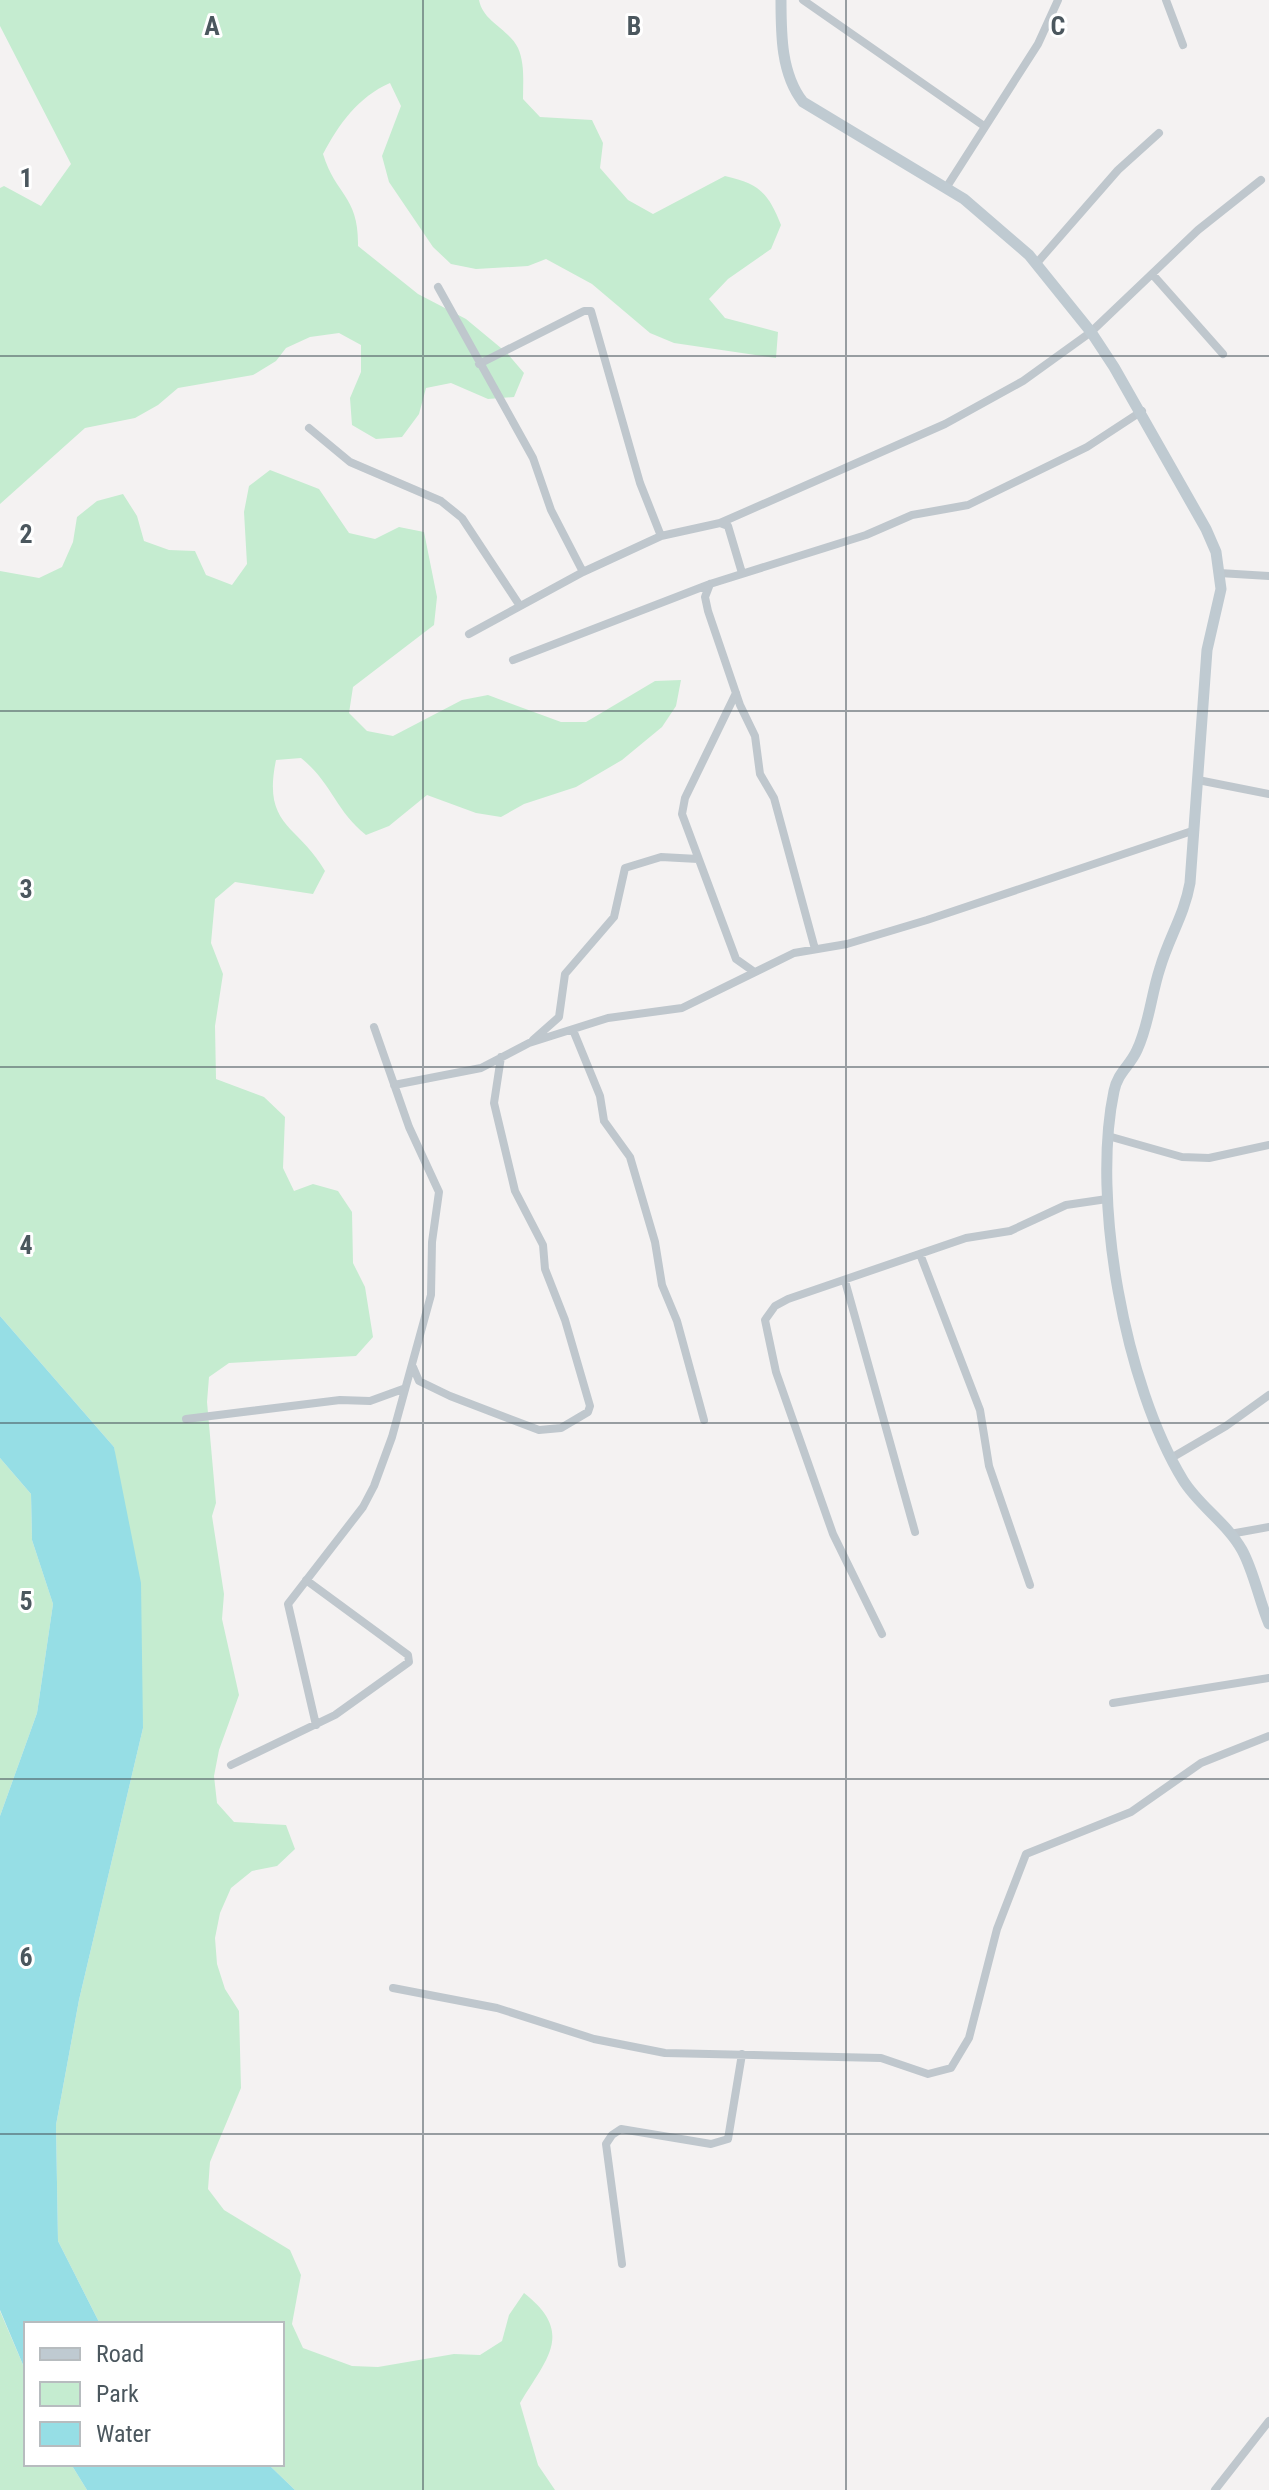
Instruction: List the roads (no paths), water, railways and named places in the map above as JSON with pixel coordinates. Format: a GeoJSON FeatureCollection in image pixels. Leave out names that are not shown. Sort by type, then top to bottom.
{"type":"FeatureCollection","features":[{"type":"Feature","properties":{"kind":"main road"},"geometry":{"type":"LineString","coordinates":[[781,0],[787,71],[793,89],[803,102],[946,188],[1002,228],[1036,264],[1091,332],[1142,411],[1206,529],[1219,573],[1219,601],[1207,650],[1195,830],[1184,914],[1160,966],[1137,1052],[1118,1075],[1108,1136],[1107,1219],[1124,1324],[1154,1418],[1198,1500],[1241,1548],[1269,1624]]}},
{"type":"Feature","properties":{"kind":"street"},"geometry":{"type":"LineString","coordinates":[[803,0],[984,126]]}},
{"type":"Feature","properties":{"kind":"street"},"geometry":{"type":"LineString","coordinates":[[946,188],[1038,44],[1058,0]]}},
{"type":"Feature","properties":{"kind":"street"},"geometry":{"type":"LineString","coordinates":[[1166,0],[1183,45]]}},
{"type":"Feature","properties":{"kind":"street"},"geometry":{"type":"LineString","coordinates":[[1036,264],[1118,170],[1159,133]]}},
{"type":"Feature","properties":{"kind":"street"},"geometry":{"type":"LineString","coordinates":[[469,634],[583,572],[661,536],[720,523],[945,424],[1023,381],[1091,332],[1198,230],[1261,180]]}},
{"type":"Feature","properties":{"kind":"street"},"geometry":{"type":"LineString","coordinates":[[1153,275],[1223,354]]}},
{"type":"Feature","properties":{"kind":"street"},"geometry":{"type":"LineString","coordinates":[[438,287],[533,458],[551,510],[583,572]]}},
{"type":"Feature","properties":{"kind":"street"},"geometry":{"type":"LineString","coordinates":[[479,364],[584,311],[591,311],[640,483],[661,536]]}},
{"type":"Feature","properties":{"kind":"street"},"geometry":{"type":"LineString","coordinates":[[513,660],[710,584],[866,535],[912,515],[968,505],[1087,447],[1142,411]]}},
{"type":"Feature","properties":{"kind":"street"},"geometry":{"type":"LineString","coordinates":[[309,428],[350,462],[441,501],[462,518],[520,606]]}},
{"type":"Feature","properties":{"kind":"street"},"geometry":{"type":"LineString","coordinates":[[720,523],[728,526],[742,573]]}},
{"type":"Feature","properties":{"kind":"street"},"geometry":{"type":"LineString","coordinates":[[1219,573],[1269,576]]}},
{"type":"Feature","properties":{"kind":"street"},"geometry":{"type":"LineString","coordinates":[[710,584],[705,597],[736,693],[755,736],[760,774],[771,790],[790,848],[815,949]]}},
{"type":"Feature","properties":{"kind":"street"},"geometry":{"type":"LineString","coordinates":[[736,693],[682,807],[736,959],[753,971]]}},
{"type":"Feature","properties":{"kind":"street"},"geometry":{"type":"LineString","coordinates":[[1198,780],[1269,794]]}},
{"type":"Feature","properties":{"kind":"street"},"geometry":{"type":"LineString","coordinates":[[394,1085],[454,1076],[529,1043],[608,1018],[682,1008],[753,971],[815,949],[847,944],[927,920],[1195,830]]}},
{"type":"Feature","properties":{"kind":"street"},"geometry":{"type":"LineString","coordinates":[[529,1043],[559,1017],[565,974],[614,917],[625,868],[661,857],[698,859]]}},
{"type":"Feature","properties":{"kind":"street"},"geometry":{"type":"LineString","coordinates":[[316,1725],[288,1604],[363,1507],[374,1486],[431,1295],[432,1242],[440,1197],[374,1027]]}},
{"type":"Feature","properties":{"kind":"street"},"geometry":{"type":"LineString","coordinates":[[573,1030],[600,1096],[604,1121],[630,1157],[655,1242],[662,1285],[677,1321],[704,1420]]}},
{"type":"Feature","properties":{"kind":"street"},"geometry":{"type":"LineString","coordinates":[[412,1362],[419,1381],[498,1417],[539,1430],[561,1428],[588,1412],[590,1406],[565,1320],[545,1269],[543,1245],[515,1191],[494,1103],[501,1057]]}},
{"type":"Feature","properties":{"kind":"street"},"geometry":{"type":"LineString","coordinates":[[1108,1136],[1182,1157],[1209,1158],[1269,1145]]}},
{"type":"Feature","properties":{"kind":"street"},"geometry":{"type":"LineString","coordinates":[[882,1634],[833,1534],[776,1372],[765,1326],[769,1312],[788,1299],[966,1238],[1010,1231],[1066,1205],[1107,1199]]}},
{"type":"Feature","properties":{"kind":"street"},"geometry":{"type":"LineString","coordinates":[[920,1254],[980,1410],[989,1466],[1030,1585]]}},
{"type":"Feature","properties":{"kind":"street"},"geometry":{"type":"LineString","coordinates":[[845,1281],[915,1532]]}},
{"type":"Feature","properties":{"kind":"street"},"geometry":{"type":"LineString","coordinates":[[186,1419],[340,1400],[370,1401],[403,1389]]}},
{"type":"Feature","properties":{"kind":"street"},"geometry":{"type":"LineString","coordinates":[[1173,1457],[1226,1426],[1269,1395]]}},
{"type":"Feature","properties":{"kind":"street"},"geometry":{"type":"LineString","coordinates":[[1230,1534],[1269,1527]]}},
{"type":"Feature","properties":{"kind":"street"},"geometry":{"type":"LineString","coordinates":[[231,1765],[316,1725],[407,1665],[410,1658],[306,1580]]}},
{"type":"Feature","properties":{"kind":"street"},"geometry":{"type":"LineString","coordinates":[[1113,1703],[1269,1678]]}},
{"type":"Feature","properties":{"kind":"street"},"geometry":{"type":"LineString","coordinates":[[393,1988],[497,2008],[594,2039],[665,2053],[881,2058],[924,2074],[951,2068],[974,2024],[997,1929],[1026,1854],[1131,1812],[1201,1763],[1269,1736]]}},
{"type":"Feature","properties":{"kind":"street"},"geometry":{"type":"LineString","coordinates":[[622,2264],[606,2144],[621,2129],[711,2144],[728,2139],[742,2054]]}},
{"type":"Feature","properties":{"kind":"street"},"geometry":{"type":"LineString","coordinates":[[1215,2490],[1269,2421]]}},
{"type":"Feature","properties":{"kind":"water"},"geometry":{"type":"Polygon","coordinates":[[[0,1316],[114,1447],[141,1583],[143,1728],[79,2000],[56,2125],[58,2241],[99,2322],[24,2322],[24,2367],[0,2310],[0,1816],[37,1713],[53,1604],[32,1540],[31,1494],[0,1458],[0,1316]]]}},
{"type":"Feature","properties":{"kind":"water"},"geometry":{"type":"Polygon","coordinates":[[[72,2466],[270,2466],[295,2490],[87,2490],[72,2466]]]}}]}
